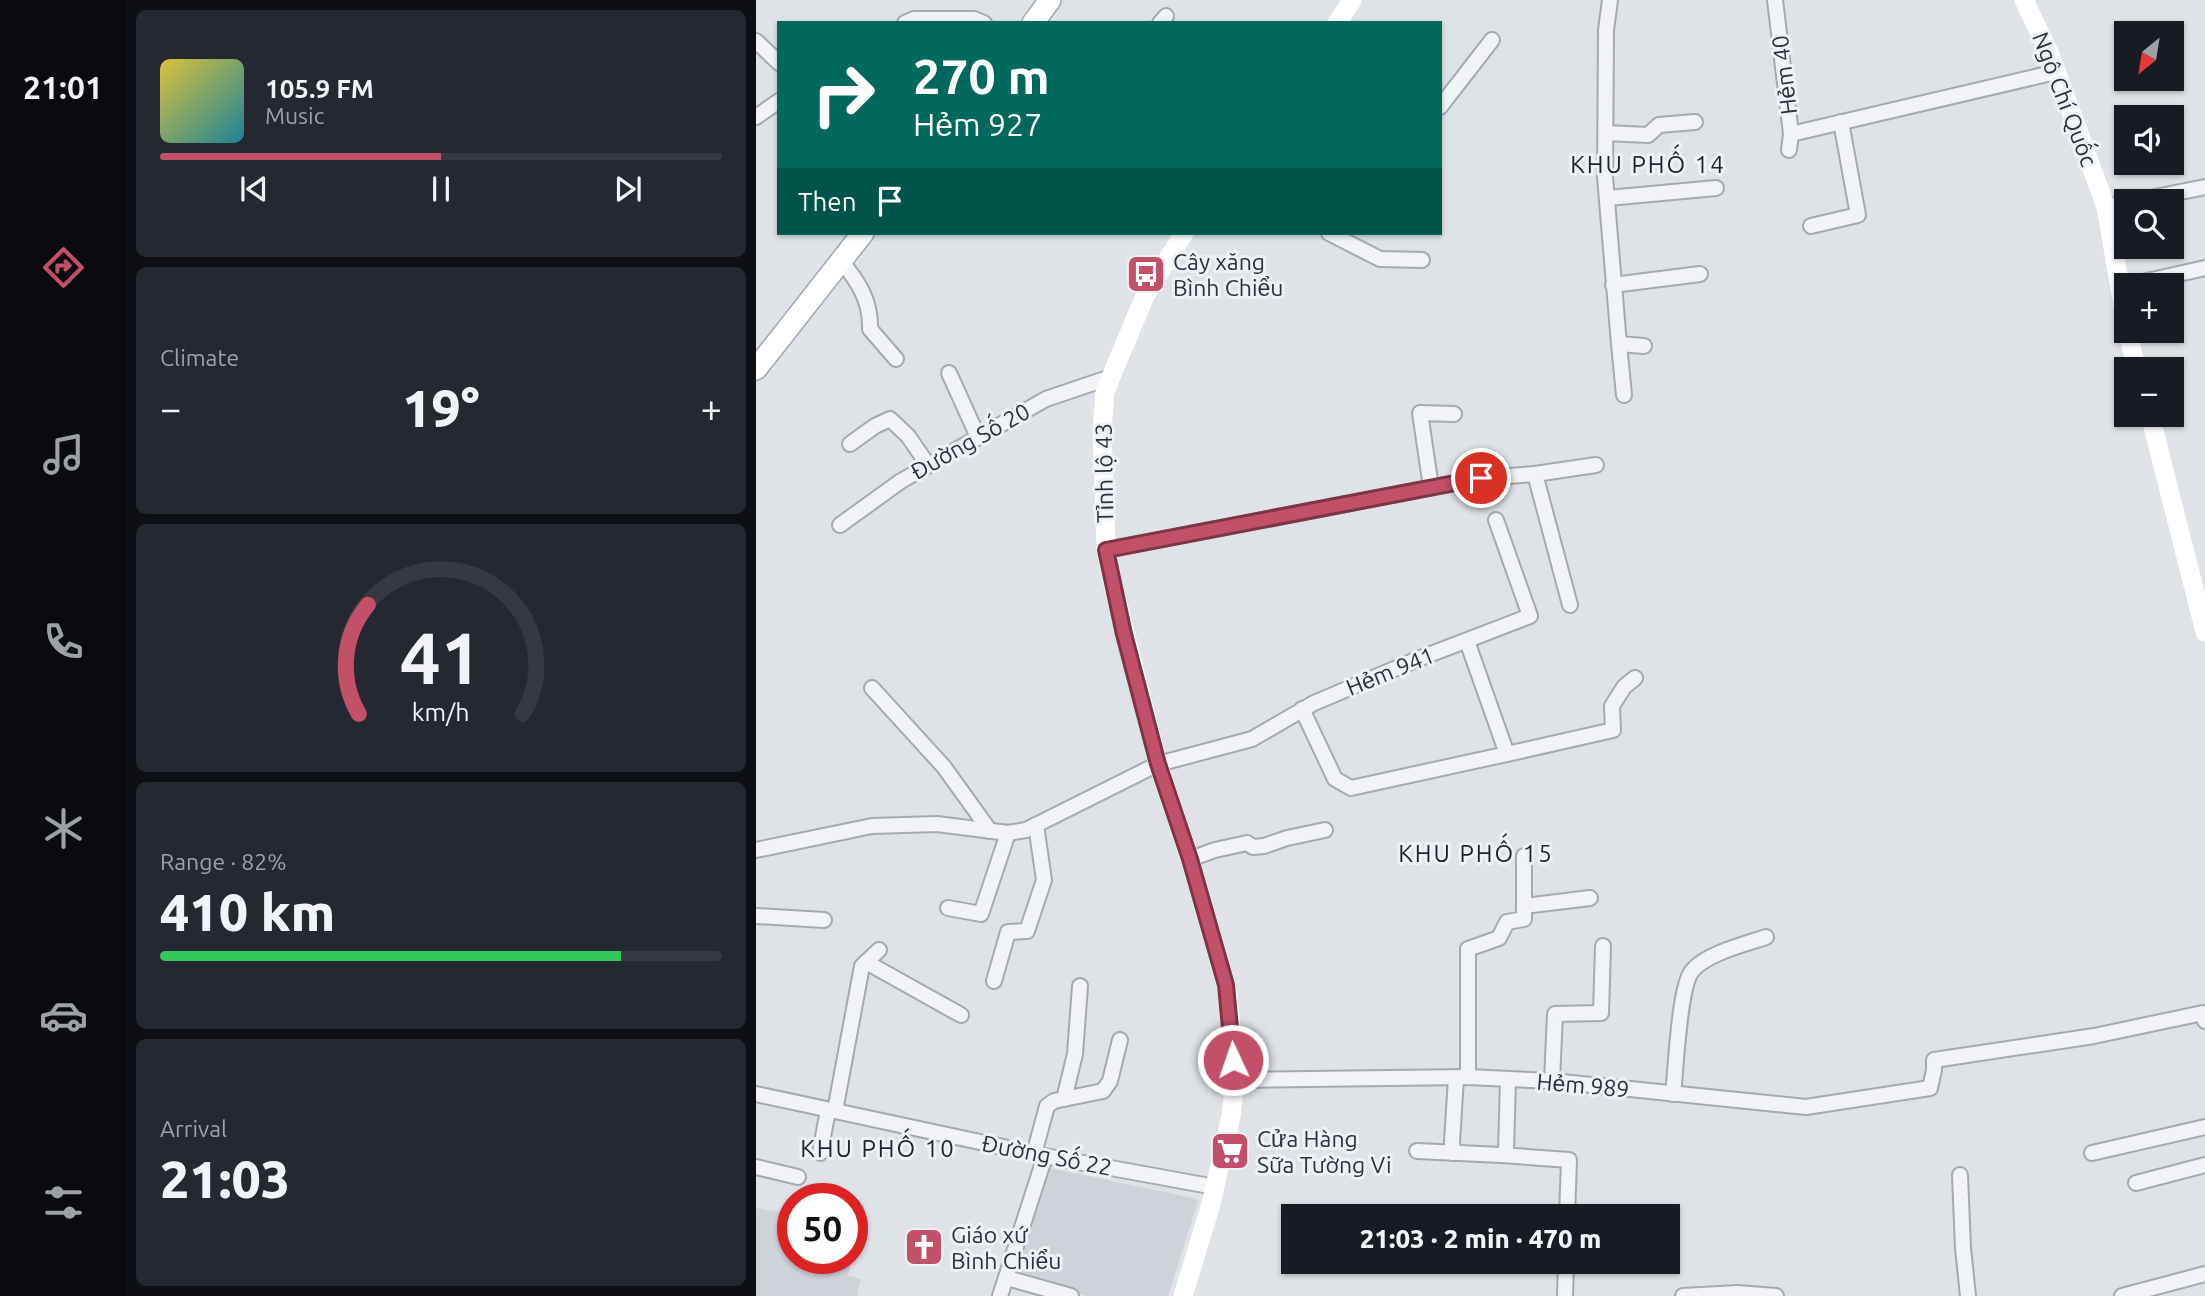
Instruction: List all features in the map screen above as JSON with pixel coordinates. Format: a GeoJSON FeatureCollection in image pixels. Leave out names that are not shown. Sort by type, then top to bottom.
{"type":"FeatureCollection","features":[{"type":"Feature","properties":{"kind":"main road"},"geometry":{"type":"LineString","coordinates":[[1034,21],[1050,0]]}},
{"type":"Feature","properties":{"kind":"main road"},"geometry":{"type":"LineString","coordinates":[[1338,21],[1352,0]]}},
{"type":"Feature","properties":{"kind":"main road","name":"Ngô Chí Quốc"},"geometry":{"type":"LineString","coordinates":[[2024,0],[2056,72],[2106,207],[2122,273]]}},
{"type":"Feature","properties":{"kind":"main road"},"geometry":{"type":"LineString","coordinates":[[756,369],[861,235]]}},
{"type":"Feature","properties":{"kind":"main road","name":"Tỉnh lộ 43"},"geometry":{"type":"LineString","coordinates":[[1183,235],[1145,296],[1111,377],[1105,393],[1102,431],[1106,550],[1124,634],[1158,764],[1190,859],[1226,985],[1235,1080],[1231,1116],[1215,1187],[1183,1296]]}},
{"type":"Feature","properties":{"kind":"main road"},"geometry":{"type":"LineString","coordinates":[[2153,427],[2205,632]]}},
{"type":"Feature","properties":{"kind":"street"},"geometry":{"type":"LineString","coordinates":[[1610,0],[1606,30],[1605,177],[1624,395]]}},
{"type":"Feature","properties":{"kind":"street","name":"Hẻm 40"},"geometry":{"type":"LineString","coordinates":[[1775,0],[1791,134],[1789,150]]}},
{"type":"Feature","properties":{"kind":"street"},"geometry":{"type":"LineString","coordinates":[[910,21],[979,21]]}},
{"type":"Feature","properties":{"kind":"street"},"geometry":{"type":"LineString","coordinates":[[1442,104],[1492,40]]}},
{"type":"Feature","properties":{"kind":"street"},"geometry":{"type":"LineString","coordinates":[[756,41],[777,61]]}},
{"type":"Feature","properties":{"kind":"street"},"geometry":{"type":"LineString","coordinates":[[1791,134],[2056,72]]}},
{"type":"Feature","properties":{"kind":"street"},"geometry":{"type":"LineString","coordinates":[[756,117],[777,102]]}},
{"type":"Feature","properties":{"kind":"street"},"geometry":{"type":"LineString","coordinates":[[1606,133],[1648,135],[1659,125],[1695,122]]}},
{"type":"Feature","properties":{"kind":"street"},"geometry":{"type":"LineString","coordinates":[[1811,226],[1858,215],[1841,122]]}},
{"type":"Feature","properties":{"kind":"street"},"geometry":{"type":"LineString","coordinates":[[2184,191],[2205,187]]}},
{"type":"Feature","properties":{"kind":"street"},"geometry":{"type":"LineString","coordinates":[[1608,198],[1716,188]]}},
{"type":"Feature","properties":{"kind":"street"},"geometry":{"type":"LineString","coordinates":[[2106,207],[2114,205]]}},
{"type":"Feature","properties":{"kind":"street"},"geometry":{"type":"LineString","coordinates":[[1338,235],[1380,259],[1422,260]]}},
{"type":"Feature","properties":{"kind":"street"},"geometry":{"type":"LineString","coordinates":[[841,261],[857,279],[871,315],[870,329],[896,359]]}},
{"type":"Feature","properties":{"kind":"street"},"geometry":{"type":"LineString","coordinates":[[2183,273],[2205,268]]}},
{"type":"Feature","properties":{"kind":"street"},"geometry":{"type":"LineString","coordinates":[[1613,285],[1700,274]]}},
{"type":"Feature","properties":{"kind":"street"},"geometry":{"type":"LineString","coordinates":[[1619,344],[1644,346]]}},
{"type":"Feature","properties":{"kind":"street"},"geometry":{"type":"LineString","coordinates":[[949,373],[978,437]]}},
{"type":"Feature","properties":{"kind":"street","name":"Đường Số 20"},"geometry":{"type":"LineString","coordinates":[[840,525],[901,481],[1046,399],[1111,377]]}},
{"type":"Feature","properties":{"kind":"street"},"geometry":{"type":"LineString","coordinates":[[1431,487],[1420,413],[1454,414]]}},
{"type":"Feature","properties":{"kind":"street"},"geometry":{"type":"LineString","coordinates":[[850,444],[890,419],[908,436],[928,465]]}},
{"type":"Feature","properties":{"kind":"street"},"geometry":{"type":"LineString","coordinates":[[1106,550],[1481,478],[1596,465]]}},
{"type":"Feature","properties":{"kind":"street"},"geometry":{"type":"LineString","coordinates":[[1535,474],[1570,605]]}},
{"type":"Feature","properties":{"kind":"street","name":"Hẻm 941"},"geometry":{"type":"LineString","coordinates":[[1008,833],[1026,830],[1158,764],[1252,739],[1302,709],[1418,659],[1530,616],[1496,520]]}},
{"type":"Feature","properties":{"kind":"street"},"geometry":{"type":"LineString","coordinates":[[1467,641],[1507,754]]}},
{"type":"Feature","properties":{"kind":"street"},"geometry":{"type":"LineString","coordinates":[[1302,709],[1335,779],[1351,788],[1613,730],[1612,706],[1624,687],[1635,678]]}},
{"type":"Feature","properties":{"kind":"street"},"geometry":{"type":"LineString","coordinates":[[872,688],[944,767],[990,831]]}},
{"type":"Feature","properties":{"kind":"street"},"geometry":{"type":"LineString","coordinates":[[756,849],[872,827],[937,824],[1008,833],[981,914],[947,908]]}},
{"type":"Feature","properties":{"kind":"street"},"geometry":{"type":"LineString","coordinates":[[994,981],[1008,932],[1027,931],[1044,880],[1036,825]]}},
{"type":"Feature","properties":{"kind":"street"},"geometry":{"type":"LineString","coordinates":[[1190,859],[1247,843],[1253,847],[1264,846],[1325,830]]}},
{"type":"Feature","properties":{"kind":"street"},"geometry":{"type":"LineString","coordinates":[[1454,1153],[1452,1142],[1462,1077],[1468,949],[1499,938],[1507,922],[1524,919],[1524,856]]}},
{"type":"Feature","properties":{"kind":"street"},"geometry":{"type":"LineString","coordinates":[[1524,906],[1590,898]]}},
{"type":"Feature","properties":{"kind":"street"},"geometry":{"type":"LineString","coordinates":[[756,916],[824,920]]}},
{"type":"Feature","properties":{"kind":"street"},"geometry":{"type":"LineString","coordinates":[[1673,1094],[1683,991],[1692,970],[1720,951],[1766,937]]}},
{"type":"Feature","properties":{"kind":"street"},"geometry":{"type":"LineString","coordinates":[[1552,1081],[1555,1014],[1601,1013],[1603,947]]}},
{"type":"Feature","properties":{"kind":"street"},"geometry":{"type":"LineString","coordinates":[[820,1153],[862,966],[879,950]]}},
{"type":"Feature","properties":{"kind":"street"},"geometry":{"type":"LineString","coordinates":[[866,962],[961,1015]]}},
{"type":"Feature","properties":{"kind":"street"},"geometry":{"type":"LineString","coordinates":[[1064,1099],[1075,1054],[1080,986]]}},
{"type":"Feature","properties":{"kind":"street","name":"Hẻm 989"},"geometry":{"type":"LineString","coordinates":[[1235,1080],[1462,1077],[1552,1081],[1806,1107],[1930,1088],[1934,1060],[2094,1036],[2203,1013],[2205,1021]]}},
{"type":"Feature","properties":{"kind":"street"},"geometry":{"type":"LineString","coordinates":[[1000,1296],[1040,1155],[1047,1106],[1054,1101],[1100,1092],[1106,1088],[1120,1040]]}},
{"type":"Feature","properties":{"kind":"street"},"geometry":{"type":"LineString","coordinates":[[1501,1155],[1506,1151],[1508,1080]]}},
{"type":"Feature","properties":{"kind":"street","name":"Đường Số 22"},"geometry":{"type":"LineString","coordinates":[[756,1094],[1040,1155],[1215,1187]]}},
{"type":"Feature","properties":{"kind":"street"},"geometry":{"type":"LineString","coordinates":[[2092,1153],[2205,1126]]}},
{"type":"Feature","properties":{"kind":"street"},"geometry":{"type":"LineString","coordinates":[[1417,1152],[1569,1160],[1567,1204]]}},
{"type":"Feature","properties":{"kind":"street"},"geometry":{"type":"LineString","coordinates":[[2136,1183],[2205,1165]]}},
{"type":"Feature","properties":{"kind":"street"},"geometry":{"type":"LineString","coordinates":[[756,1167],[798,1177]]}},
{"type":"Feature","properties":{"kind":"street"},"geometry":{"type":"LineString","coordinates":[[1960,1175],[1968,1296]]}},
{"type":"Feature","properties":{"kind":"street"},"geometry":{"type":"LineString","coordinates":[[1564,1296],[1565,1274]]}},
{"type":"Feature","properties":{"kind":"street"},"geometry":{"type":"LineString","coordinates":[[2122,1296],[2205,1274]]}},
{"type":"Feature","properties":{"kind":"street"},"geometry":{"type":"LineString","coordinates":[[1007,1278],[1071,1296]]}},
{"type":"Feature","properties":{"kind":"street"},"geometry":{"type":"LineString","coordinates":[[1683,1296],[1776,1296]]}},
{"type":"Feature","properties":{"kind":"shaded area"},"geometry":{"type":"Polygon","coordinates":[[[1050,1168],[1198,1201],[1168,1296],[1086,1296],[1016,1274],[1050,1168]]]}},
{"type":"Feature","properties":{"kind":"shaded area"},"geometry":{"type":"Polygon","coordinates":[[[756,1208],[777,1211],[777,1274],[848,1274],[861,1279],[857,1293],[859,1296],[756,1296],[756,1208]]]}},
{"type":"Feature","properties":{"kind":"place","name":"Cây xăng Bình Chiểu"},"geometry":{"type":"Point","coordinates":[1146,274]}},
{"type":"Feature","properties":{"kind":"place","name":"Cửa Hàng Sữa Tường Vi"},"geometry":{"type":"Point","coordinates":[1230,1151]}},
{"type":"Feature","properties":{"kind":"place","name":"Giáo xứ Bình Chiểu"},"geometry":{"type":"Point","coordinates":[924,1247]}},
{"type":"Feature","properties":{"kind":"district","name":"KHU PHỐ 14"},"geometry":{"type":"Point","coordinates":[1648,164]}},
{"type":"Feature","properties":{"kind":"district","name":"KHU PHỐ 15"},"geometry":{"type":"Point","coordinates":[1476,853]}},
{"type":"Feature","properties":{"kind":"district","name":"KHU PHỐ 10"},"geometry":{"type":"Point","coordinates":[878,1148]}},
{"type":"Feature","properties":{"kind":"route"},"geometry":{"type":"LineString","coordinates":[[1233,1060],[1226,985],[1190,859],[1158,764],[1124,634],[1106,550],[1481,478]]}}]}
